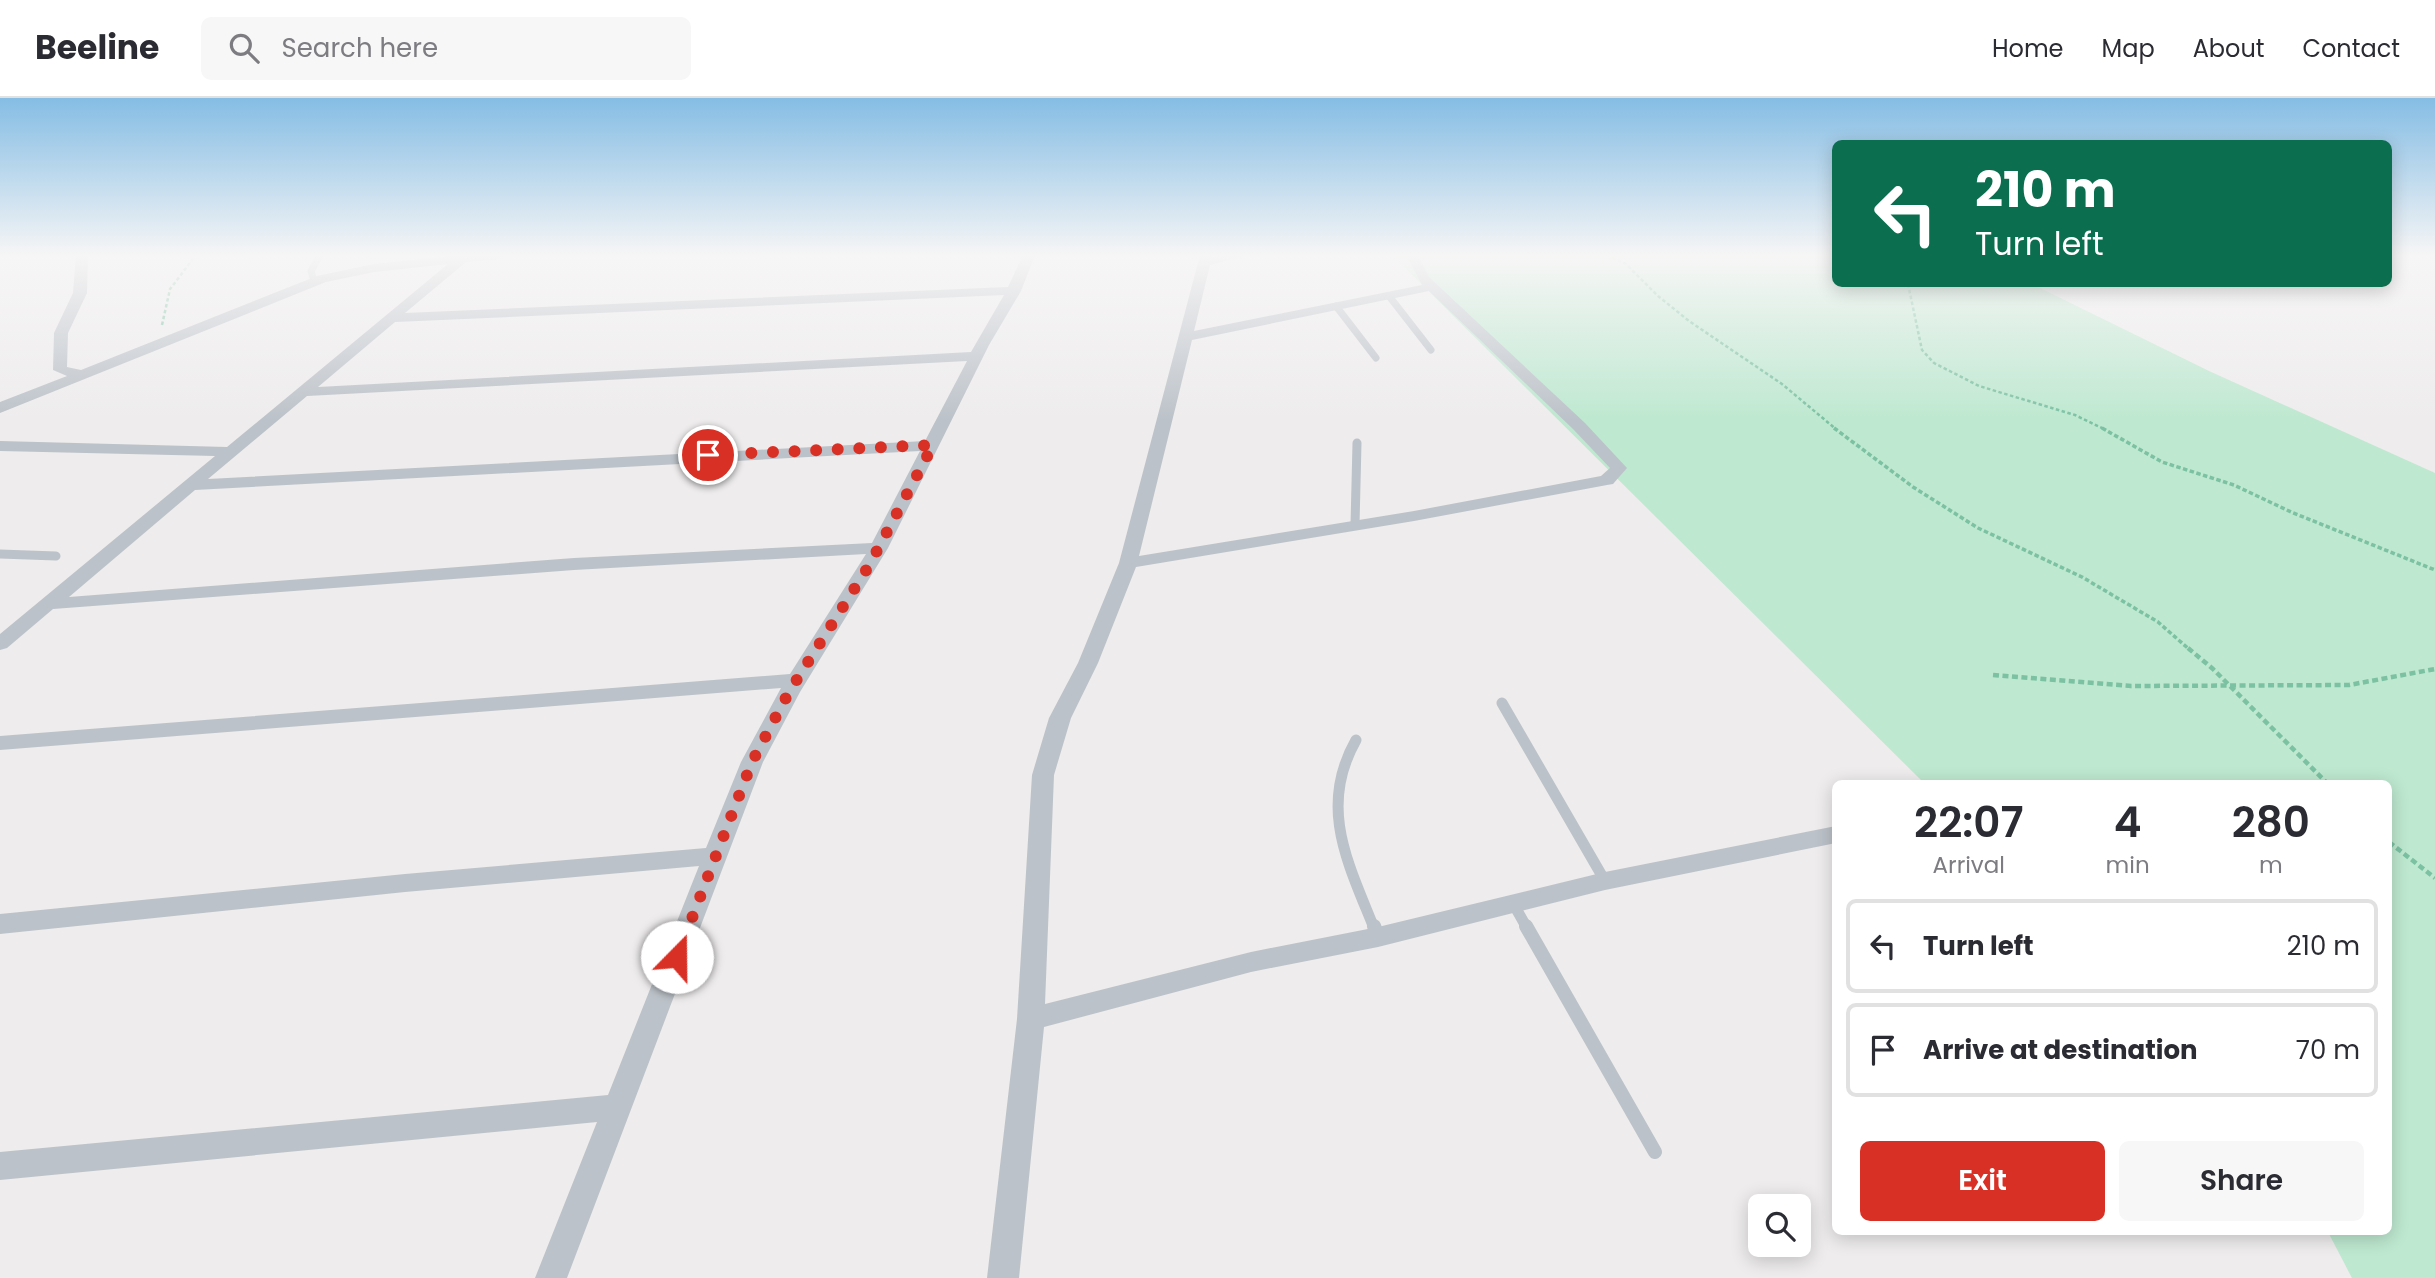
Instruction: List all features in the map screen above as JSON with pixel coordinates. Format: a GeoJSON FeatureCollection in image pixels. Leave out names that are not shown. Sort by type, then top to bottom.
{"type":"FeatureCollection","features":[{"type":"Feature","properties":{"kind":"street"},"geometry":{"type":"LineString","coordinates":[[60,370],[61,333],[72,310]]}},
{"type":"Feature","properties":{"kind":"street"},"geometry":{"type":"LineString","coordinates":[[1,407],[241,310]]}},
{"type":"Feature","properties":{"kind":"street"},"geometry":{"type":"LineString","coordinates":[[0,644],[401,310]]}},
{"type":"Feature","properties":{"kind":"street"},"geometry":{"type":"LineString","coordinates":[[391,318],[574,310]]}},
{"type":"Feature","properties":{"kind":"street"},"geometry":{"type":"LineString","coordinates":[[551,1278],[752,762],[797,680],[851,599],[933,445],[976,356],[1003,310]]}},
{"type":"Feature","properties":{"kind":"street"},"geometry":{"type":"LineString","coordinates":[[1003,1278],[1031,1019],[1043,775],[1060,718],[1088,663],[1128,563],[1192,310]]}},
{"type":"Feature","properties":{"kind":"street"},"geometry":{"type":"LineString","coordinates":[[1185,337],[1316,310]]}},
{"type":"Feature","properties":{"kind":"street"},"geometry":{"type":"LineString","coordinates":[[1128,563],[1607,480],[1619,468],[1579,426],[1456,310]]}},
{"type":"Feature","properties":{"kind":"street"},"geometry":{"type":"LineString","coordinates":[[304,392],[976,356]]}},
{"type":"Feature","properties":{"kind":"street"},"geometry":{"type":"LineString","coordinates":[[60,370],[81,375]]}},
{"type":"Feature","properties":{"kind":"street"},"geometry":{"type":"LineString","coordinates":[[24,397],[60,370]]}},
{"type":"Feature","properties":{"kind":"street"},"geometry":{"type":"LineString","coordinates":[[192,485],[933,445]]}},
{"type":"Feature","properties":{"kind":"street"},"geometry":{"type":"LineString","coordinates":[[0,446],[232,452]]}},
{"type":"Feature","properties":{"kind":"street"},"geometry":{"type":"LineString","coordinates":[[48,604],[561,565],[879,548]]}},
{"type":"Feature","properties":{"kind":"street"},"geometry":{"type":"LineString","coordinates":[[0,743],[797,680]]}},
{"type":"Feature","properties":{"kind":"street"},"geometry":{"type":"LineString","coordinates":[[1031,1019],[1251,962],[1378,937],[1605,881],[1832,835]]}},
{"type":"Feature","properties":{"kind":"street"},"geometry":{"type":"LineString","coordinates":[[0,924],[405,883],[716,856]]}},
{"type":"Feature","properties":{"kind":"street"},"geometry":{"type":"LineString","coordinates":[[0,1166],[618,1107]]}},
{"type":"Feature","properties":{"kind":"lane"},"geometry":{"type":"LineString","coordinates":[[1339,310],[1376,358]]}},
{"type":"Feature","properties":{"kind":"lane"},"geometry":{"type":"LineString","coordinates":[[1400,310],[1431,350]]}},
{"type":"Feature","properties":{"kind":"lane"},"geometry":{"type":"LineString","coordinates":[[1355,525],[1357,443]]}},
{"type":"Feature","properties":{"kind":"lane"},"geometry":{"type":"LineString","coordinates":[[0,554],[56,556]]}},
{"type":"Feature","properties":{"kind":"lane"},"geometry":{"type":"LineString","coordinates":[[1502,704],[1605,881]]}},
{"type":"Feature","properties":{"kind":"lane"},"geometry":{"type":"LineString","coordinates":[[1356,740],[1345,753],[1336,810],[1345,851],[1378,937]]}},
{"type":"Feature","properties":{"kind":"lane"},"geometry":{"type":"LineString","coordinates":[[1514,905],[1655,1152]]}},
{"type":"Feature","properties":{"kind":"path"},"geometry":{"type":"LineString","coordinates":[[159,343],[166,310]]}},
{"type":"Feature","properties":{"kind":"path"},"geometry":{"type":"LineString","coordinates":[[1675,310],[1782,384],[1850,441],[1904,481],[1978,528],[2082,577],[2134,607],[2179,638],[2324,780]]}},
{"type":"Feature","properties":{"kind":"path"},"geometry":{"type":"LineString","coordinates":[[1914,310],[1922,350],[1934,363],[1953,375],[1979,386],[2083,418],[2162,462],[2240,488],[2291,512],[2435,570]]}},
{"type":"Feature","properties":{"kind":"path"},"geometry":{"type":"LineString","coordinates":[[1993,675],[2132,686],[2349,685],[2435,669]]}},
{"type":"Feature","properties":{"kind":"path"},"geometry":{"type":"LineString","coordinates":[[2392,844],[2435,878]]}},
{"type":"Feature","properties":{"kind":"green space"},"geometry":{"type":"Polygon","coordinates":[[[1447,310],[2085,310],[2209,371],[2435,473],[2435,1278],[2352,1278],[2330,1235],[2392,1235],[2392,780],[1921,780],[1447,310]]]}},
{"type":"Feature","properties":{"kind":"route"},"geometry":{"type":"LineString","coordinates":[[677,957],[735,803],[771,723],[851,599],[933,445],[708,455]]}}]}
